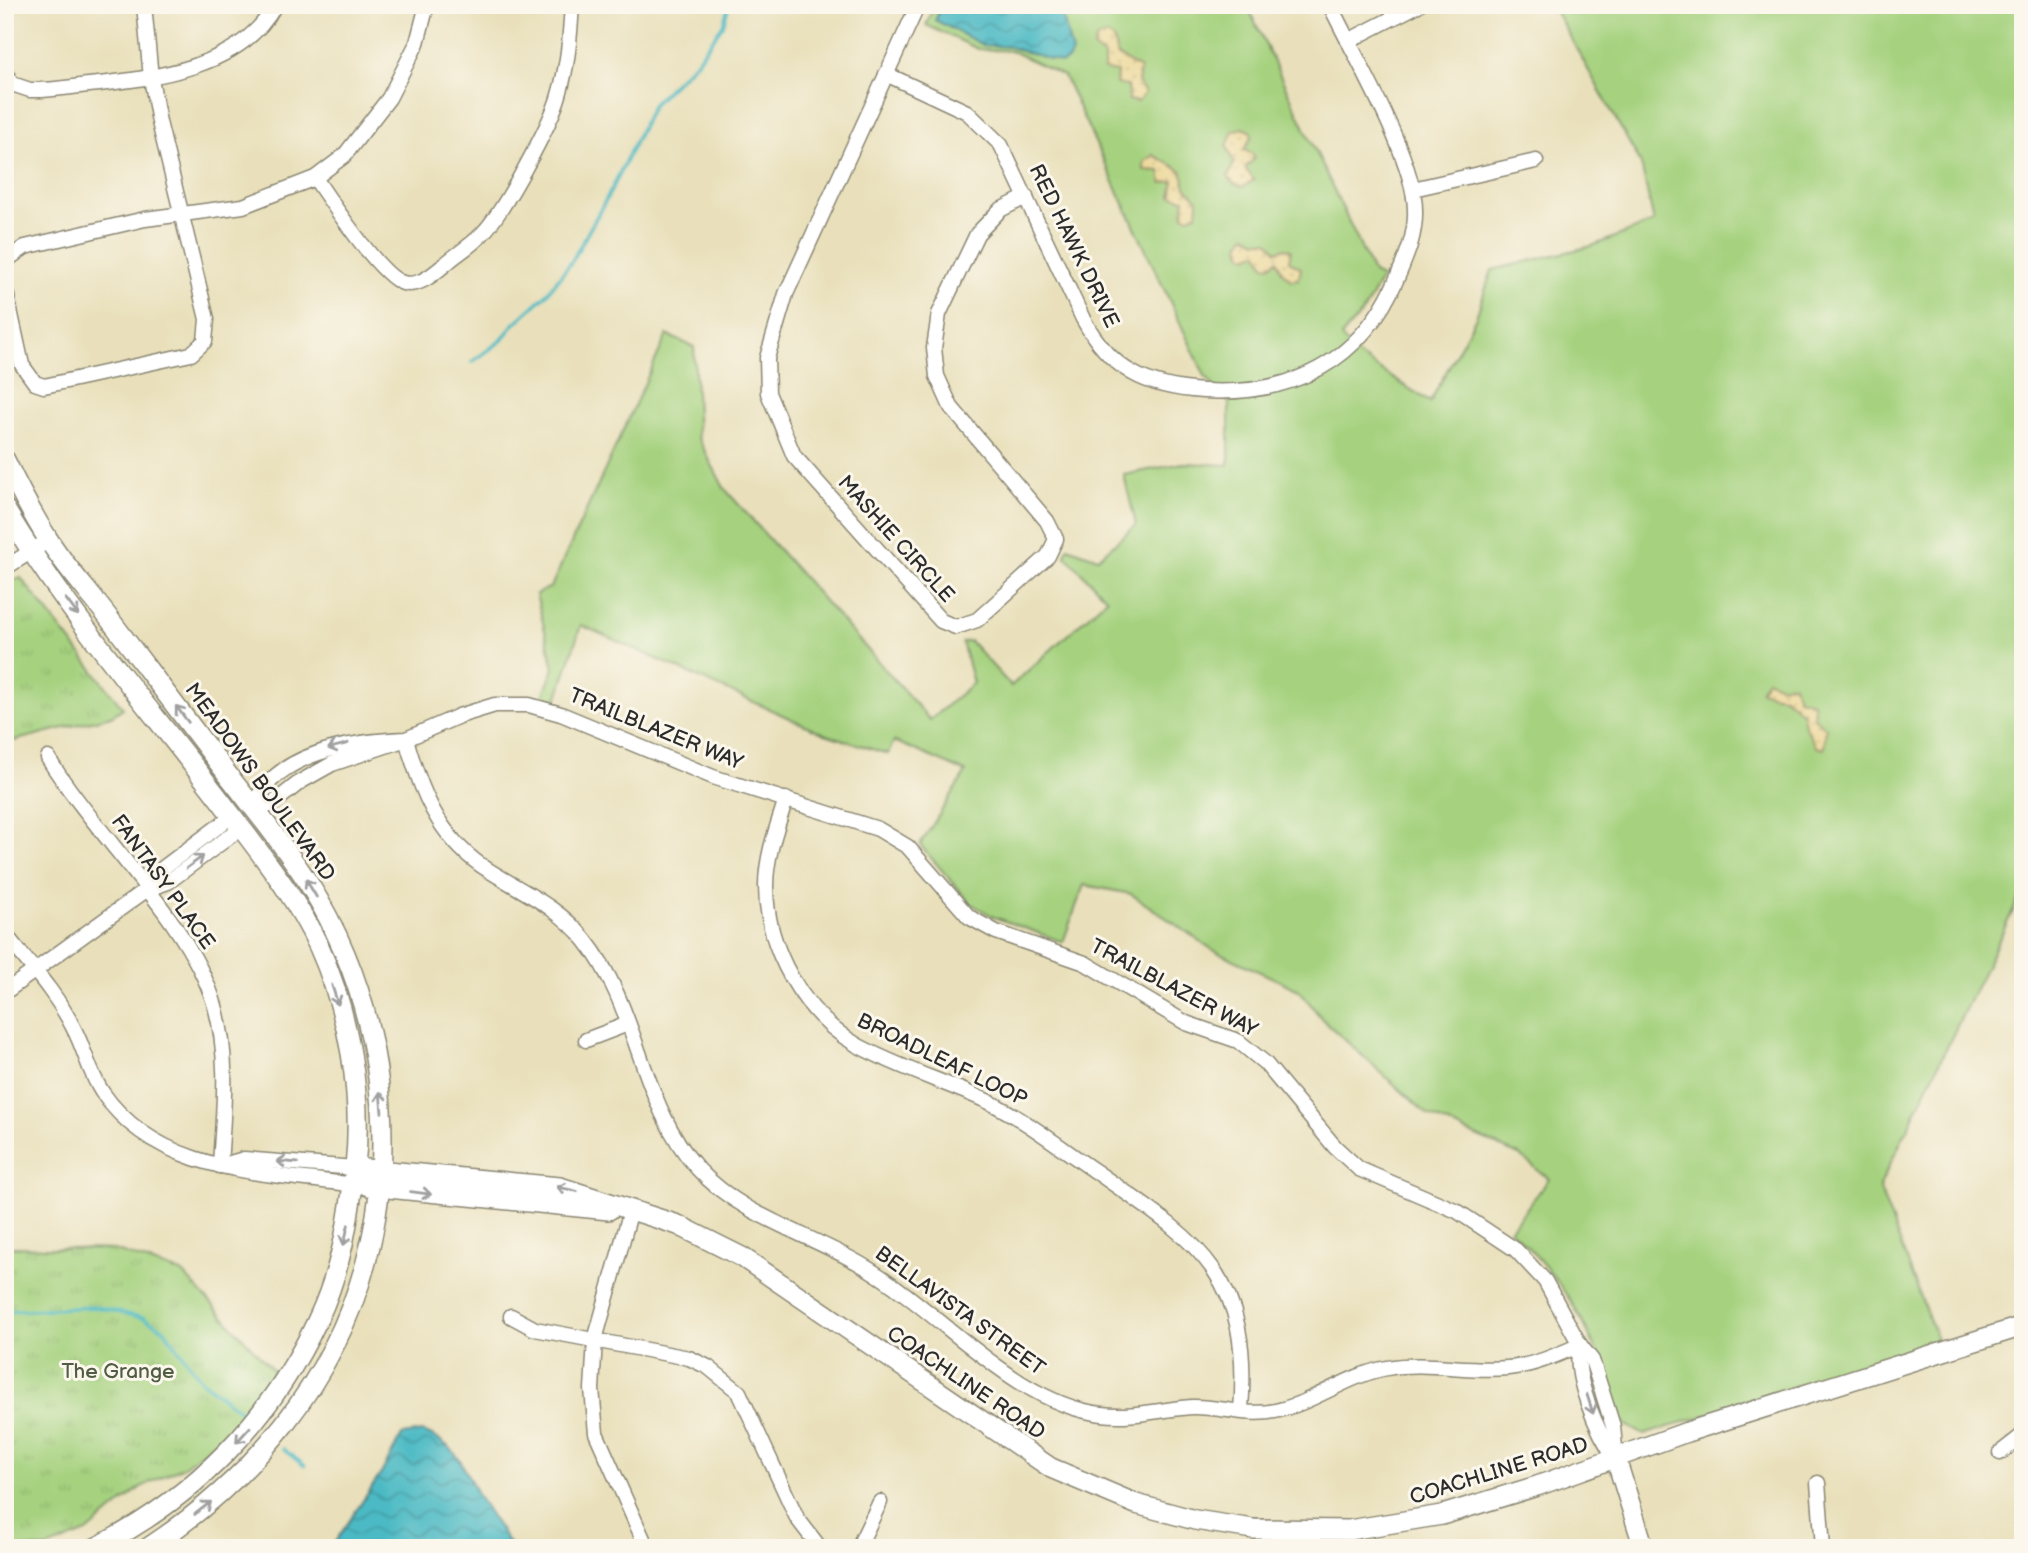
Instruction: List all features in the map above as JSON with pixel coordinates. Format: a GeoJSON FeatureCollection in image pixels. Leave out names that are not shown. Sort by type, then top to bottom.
{"type":"FeatureCollection","features":[{"type":"Feature","properties":{"kind":"main road","name":"MEADOWS BOULEVARD"},"geometry":{"type":"LineString","coordinates":[[5,460],[49,540],[310,885],[353,974],[372,1037],[378,1072],[383,1130],[380,1179],[370,1245],[352,1307],[300,1404],[237,1479],[148,1548]]}},
{"type":"Feature","properties":{"kind":"main road","name":"MEADOWS BOULEVARD"},"geometry":{"type":"LineString","coordinates":[[5,509],[31,552],[280,879],[305,920],[320,948],[338,1002],[356,1098],[354,1176],[335,1276],[311,1334],[279,1389],[219,1460],[130,1530],[95,1548]]}},
{"type":"Feature","properties":{"kind":"main road"},"geometry":{"type":"LineString","coordinates":[[167,728],[186,742],[236,806],[253,807]]}},
{"type":"Feature","properties":{"kind":"main road","name":"COACHLINE ROAD"},"geometry":{"type":"LineString","coordinates":[[354,1176],[560,1187],[701,1235],[741,1257],[1051,1468],[1108,1494],[1166,1513],[1223,1525],[1282,1531],[1382,1527],[1484,1503],[1687,1432],[2023,1326]]}},
{"type":"Feature","properties":{"kind":"main road"},"geometry":{"type":"LineString","coordinates":[[1616,1459],[1644,1548]]}},
{"type":"Feature","properties":{"kind":"main road"},"geometry":{"type":"LineString","coordinates":[[130,1530],[140,1548]]}},
{"type":"Feature","properties":{"kind":"street"},"geometry":{"type":"LineString","coordinates":[[5,286],[22,365],[35,383],[56,386],[191,354],[205,341],[207,319],[151,78],[144,5]]}},
{"type":"Feature","properties":{"kind":"street"},"geometry":{"type":"LineString","coordinates":[[5,70],[12,84],[39,90],[151,78],[208,60],[244,41],[269,17],[275,5]]}},
{"type":"Feature","properties":{"kind":"street"},"geometry":{"type":"LineString","coordinates":[[5,266],[8,259],[25,247],[182,212],[243,206],[314,178],[344,156],[389,98],[417,43],[427,5]]}},
{"type":"Feature","properties":{"kind":"street"},"geometry":{"type":"LineString","coordinates":[[314,178],[334,208],[390,276],[405,284],[426,279],[482,234],[498,214],[546,127],[559,98],[567,64],[572,5]]}},
{"type":"Feature","properties":{"kind":"street","name":"MASHIE CIRCLE"},"geometry":{"type":"LineString","coordinates":[[918,5],[786,294],[767,358],[768,393],[794,456],[941,621],[956,628],[977,620],[1048,556],[1056,539],[1047,521],[951,407],[937,376],[934,348],[939,314],[977,234],[1000,210],[1026,197]]}},
{"type":"Feature","properties":{"kind":"street","name":"RED HAWK DRIVE"},"geometry":{"type":"LineString","coordinates":[[887,74],[955,106],[979,121],[1001,145],[1083,319],[1095,341],[1122,368],[1169,388],[1229,392],[1268,389],[1309,374],[1346,350],[1385,303],[1410,248],[1415,210],[1413,189],[1401,151],[1331,5]]}},
{"type":"Feature","properties":{"kind":"street"},"geometry":{"type":"LineString","coordinates":[[1348,41],[1418,5]]}},
{"type":"Feature","properties":{"kind":"street"},"geometry":{"type":"LineString","coordinates":[[1413,189],[1536,161]]}},
{"type":"Feature","properties":{"kind":"street"},"geometry":{"type":"LineString","coordinates":[[5,568],[49,540]]}},
{"type":"Feature","properties":{"kind":"street","name":"TRAILBLAZER WAY"},"geometry":{"type":"LineString","coordinates":[[253,807],[271,805],[300,782],[332,764],[406,739],[481,708],[514,705],[544,707],[663,758],[859,822],[894,838],[912,852],[957,907],[980,924],[1085,963],[1186,1023],[1238,1041],[1265,1063],[1335,1147],[1359,1169],[1457,1211],[1516,1250],[1545,1281],[1580,1345],[1577,1365],[1599,1432],[1616,1459]]}},
{"type":"Feature","properties":{"kind":"street","name":"BELLAVISTA STREET"},"geometry":{"type":"LineString","coordinates":[[406,739],[422,792],[450,837],[479,864],[542,901],[584,940],[610,980],[669,1128],[685,1154],[716,1187],[754,1211],[882,1276],[1018,1381],[1056,1402],[1103,1414],[1131,1415],[1195,1407],[1264,1413],[1283,1409],[1349,1379],[1383,1369],[1411,1366],[1504,1369],[1539,1362],[1580,1345]]}},
{"type":"Feature","properties":{"kind":"street","name":"FANTASY PLACE"},"geometry":{"type":"LineString","coordinates":[[48,758],[66,787],[146,890],[193,957],[215,1007],[225,1067],[219,1166]]}},
{"type":"Feature","properties":{"kind":"street","name":"BROADLEAF LOOP"},"geometry":{"type":"LineString","coordinates":[[786,799],[767,864],[768,915],[782,958],[808,1003],[823,1019],[856,1044],[1009,1112],[1184,1234],[1216,1271],[1236,1315],[1242,1343],[1241,1410]]}},
{"type":"Feature","properties":{"kind":"street"},"geometry":{"type":"LineString","coordinates":[[5,992],[36,973],[146,890],[159,871],[237,822]]}},
{"type":"Feature","properties":{"kind":"street"},"geometry":{"type":"LineString","coordinates":[[5,934],[64,1010],[92,1074],[117,1109],[165,1146],[219,1166],[244,1159],[354,1176]]}},
{"type":"Feature","properties":{"kind":"street"},"geometry":{"type":"LineString","coordinates":[[586,1040],[628,1024]]}},
{"type":"Feature","properties":{"kind":"street"},"geometry":{"type":"LineString","coordinates":[[631,1210],[595,1340],[592,1362],[596,1433],[647,1548]]}},
{"type":"Feature","properties":{"kind":"street"},"geometry":{"type":"LineString","coordinates":[[512,1316],[535,1329],[689,1358],[708,1367],[739,1392],[797,1518],[820,1548]]}},
{"type":"Feature","properties":{"kind":"street"},"geometry":{"type":"LineString","coordinates":[[2000,1453],[2023,1435]]}},
{"type":"Feature","properties":{"kind":"street"},"geometry":{"type":"LineString","coordinates":[[1818,1483],[1823,1548]]}},
{"type":"Feature","properties":{"kind":"street"},"geometry":{"type":"LineString","coordinates":[[858,1548],[880,1502]]}},
{"type":"Feature","properties":{"kind":"green space"},"geometry":{"type":"Polygon","coordinates":[[[935,5],[1247,5],[1373,273],[1382,278],[1364,310],[1341,337],[1359,356],[1430,402],[1476,317],[1492,270],[1592,246],[1654,222],[1641,164],[1552,5],[2023,5],[2023,890],[1879,1187],[1937,1340],[1644,1435],[1623,1423],[1593,1342],[1567,1296],[1532,1252],[1510,1230],[1549,1179],[1519,1155],[1428,1115],[1323,1020],[1299,990],[1213,950],[1131,894],[1084,885],[1063,942],[994,917],[970,903],[920,845],[966,772],[894,741],[888,754],[825,734],[581,625],[557,700],[543,696],[554,668],[536,594],[551,587],[667,335],[694,347],[698,438],[724,488],[930,720],[973,683],[962,642],[970,641],[1011,686],[1107,599],[1065,555],[1068,547],[1098,558],[1136,525],[1124,475],[1183,463],[1229,465],[1229,403],[1205,376],[1064,76],[1012,51],[978,49],[926,25],[935,5]]]}},
{"type":"Feature","properties":{"kind":"green space"},"geometry":{"type":"Polygon","coordinates":[[[21,578],[123,708],[111,716],[5,743],[5,582],[21,578]]]}},
{"type":"Feature","properties":{"kind":"green space","name":"The Grange"},"geometry":{"type":"Polygon","coordinates":[[[5,1249],[114,1250],[183,1273],[274,1371],[247,1410],[219,1440],[184,1466],[141,1487],[87,1532],[47,1548],[5,1548],[5,1249]]]}},
{"type":"Feature","properties":{"kind":"sand"},"geometry":{"type":"Polygon","coordinates":[[[1107,35],[1113,39],[1117,55],[1140,69],[1138,83],[1145,93],[1138,102],[1128,100],[1128,86],[1116,84],[1117,72],[1104,70],[1104,56],[1093,48],[1097,38],[1107,35]]]}},
{"type":"Feature","properties":{"kind":"sand"},"geometry":{"type":"Polygon","coordinates":[[[1243,128],[1250,131],[1252,136],[1244,150],[1253,154],[1254,159],[1245,168],[1254,180],[1243,187],[1234,184],[1228,177],[1234,163],[1227,146],[1233,131],[1243,128]]]}},
{"type":"Feature","properties":{"kind":"sand"},"geometry":{"type":"Polygon","coordinates":[[[1153,155],[1181,170],[1186,187],[1198,200],[1197,214],[1189,217],[1183,215],[1185,199],[1171,196],[1174,181],[1162,183],[1160,171],[1144,170],[1144,162],[1153,155]]]}},
{"type":"Feature","properties":{"kind":"sand"},"geometry":{"type":"Polygon","coordinates":[[[1245,235],[1257,241],[1268,241],[1277,251],[1285,248],[1291,250],[1289,261],[1301,268],[1299,279],[1291,280],[1282,272],[1277,260],[1270,266],[1264,265],[1258,252],[1248,257],[1243,255],[1240,245],[1245,235]]]}},
{"type":"Feature","properties":{"kind":"sand"},"geometry":{"type":"Polygon","coordinates":[[[1767,679],[1780,686],[1794,684],[1798,698],[1813,702],[1814,718],[1826,728],[1824,749],[1816,747],[1805,726],[1803,713],[1784,697],[1760,691],[1767,679]]]}},
{"type":"Feature","properties":{"kind":"water"},"geometry":{"type":"Polygon","coordinates":[[[942,5],[1060,5],[1072,53],[1069,59],[1062,63],[1010,47],[983,45],[935,20],[942,5]]]}},
{"type":"Feature","properties":{"kind":"water"},"geometry":{"type":"Polygon","coordinates":[[[423,1432],[454,1452],[481,1501],[512,1548],[331,1548],[382,1472],[402,1435],[423,1432]]]}},
{"type":"Feature","properties":{"kind":"waterway"},"geometry":{"type":"LineString","coordinates":[[472,362],[502,340],[513,325],[545,296],[572,261],[613,187],[653,104],[696,62],[723,25],[729,5]]}},
{"type":"Feature","properties":{"kind":"waterway"},"geometry":{"type":"LineString","coordinates":[[5,1311],[96,1307],[144,1318],[164,1329],[201,1380],[243,1413]]}},
{"type":"Feature","properties":{"kind":"waterway"},"geometry":{"type":"LineString","coordinates":[[283,1449],[305,1466]]}}]}
